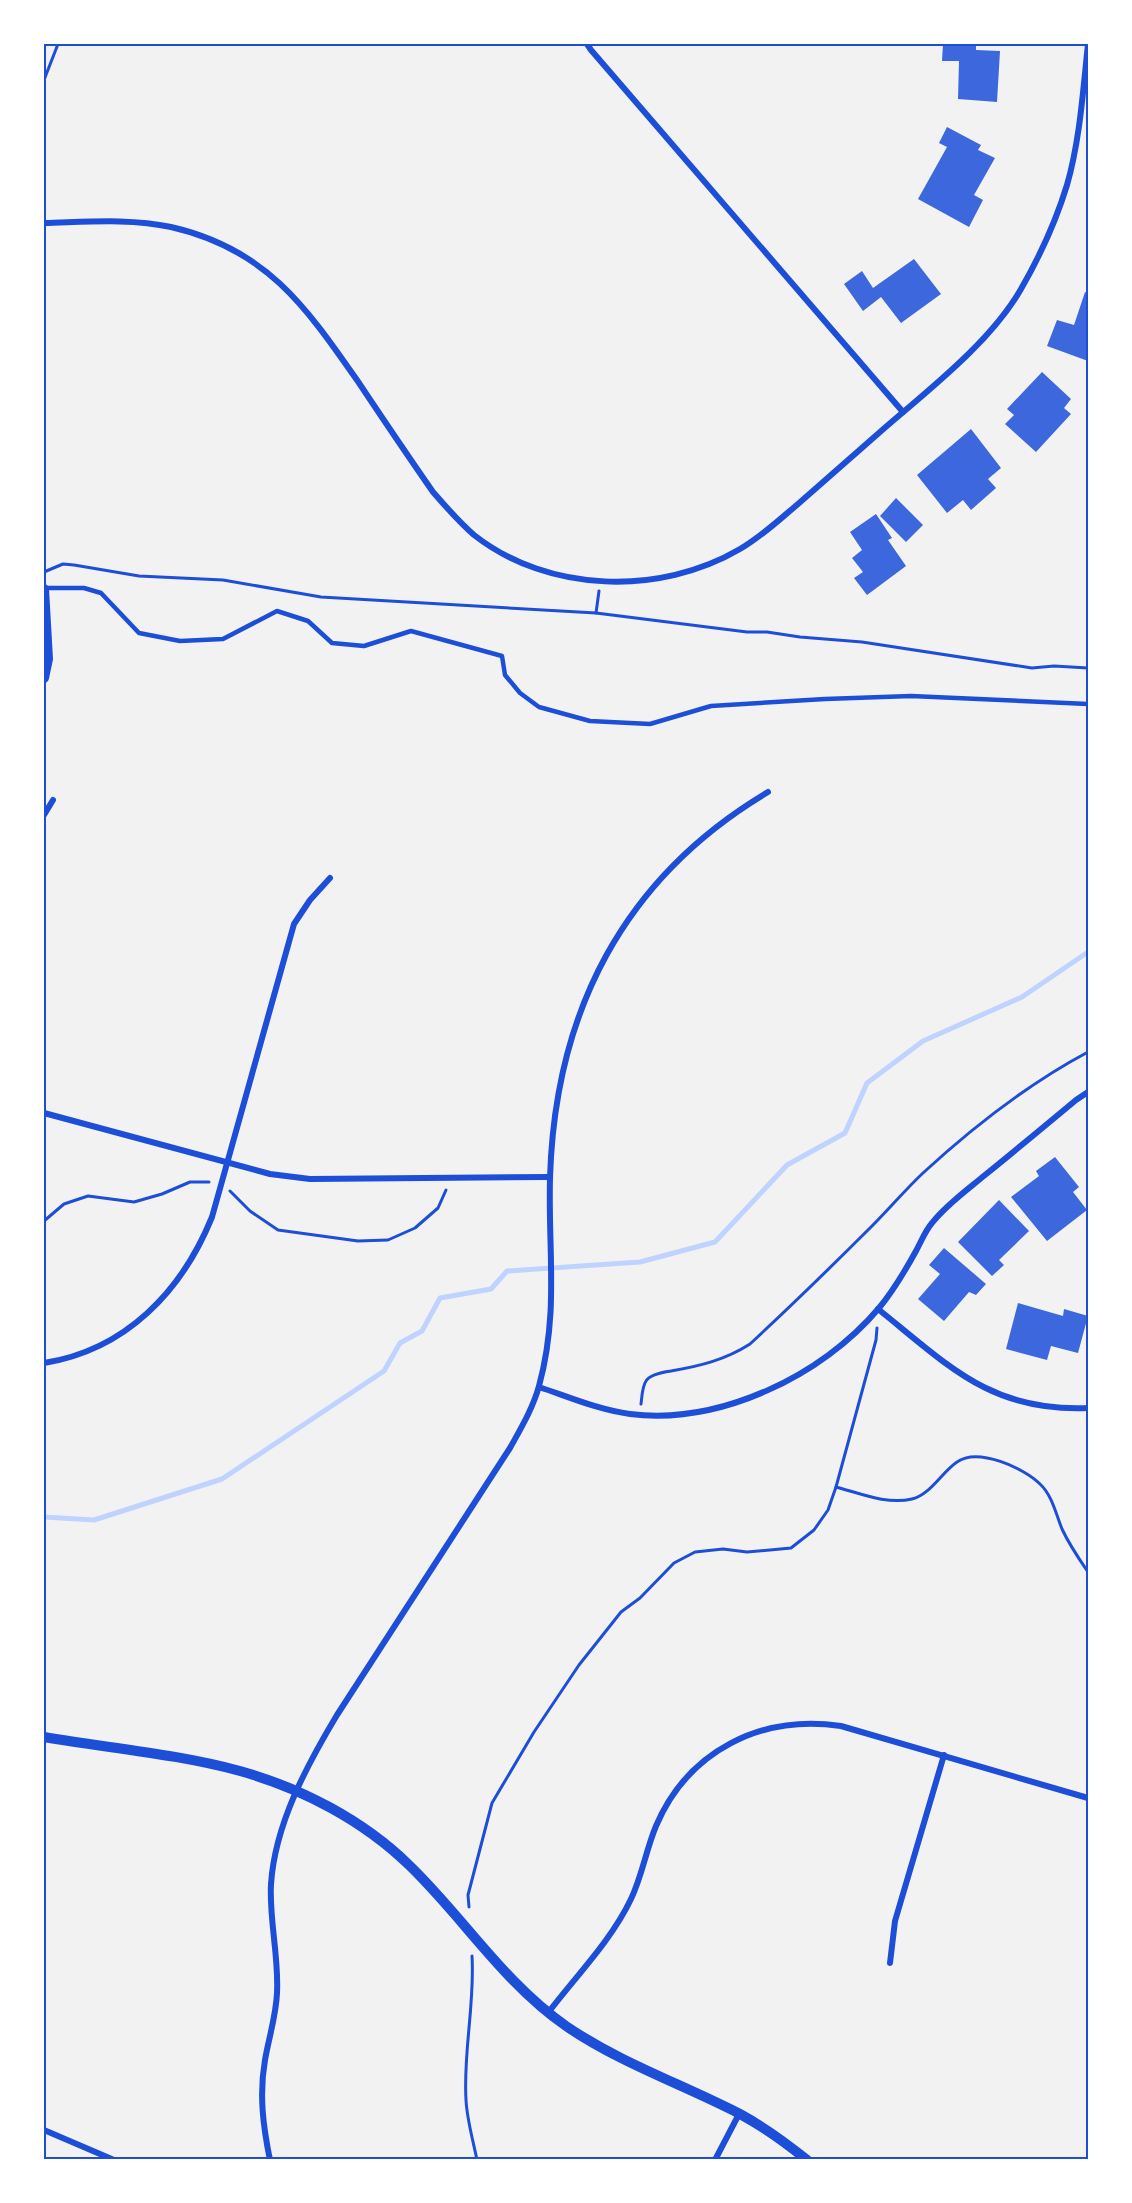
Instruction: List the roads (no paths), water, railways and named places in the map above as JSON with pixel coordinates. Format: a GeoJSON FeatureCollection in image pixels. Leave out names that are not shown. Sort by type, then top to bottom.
{"type":"FeatureCollection","features":[{"type":"Feature","properties":{"kind":"street"},"geometry":{"type":"LineString","coordinates":[[587,44],[903,412]]}},
{"type":"Feature","properties":{"kind":"street"},"geometry":{"type":"LineString","coordinates":[[44,222],[135,222],[171,227],[215,241],[257,263],[283,284],[310,314],[433,492],[452,515],[475,535],[498,550],[550,573],[617,582],[650,580],[685,573],[742,549],[778,521],[903,412],[970,352],[1000,320],[1020,292],[1036,262],[1067,184],[1075,149],[1088,44]]}},
{"type":"Feature","properties":{"kind":"street"},"geometry":{"type":"LineString","coordinates":[[44,589],[48,659],[44,678]]}},
{"type":"Feature","properties":{"kind":"street"},"geometry":{"type":"LineString","coordinates":[[270,2160],[261,2103],[263,2074],[277,1994],[271,1883],[275,1854],[283,1826],[319,1745],[510,1448],[530,1413],[539,1387],[550,1333],[552,1235],[550,1177],[560,1083],[569,1043],[584,1001],[602,962],[634,911],[651,889],[679,860],[719,824],[768,792]]}},
{"type":"Feature","properties":{"kind":"street"},"geometry":{"type":"LineString","coordinates":[[44,814],[54,800]]}},
{"type":"Feature","properties":{"kind":"street"},"geometry":{"type":"LineString","coordinates":[[44,1363],[80,1354],[105,1343],[149,1312],[166,1296],[185,1272],[202,1242],[212,1216],[294,924],[310,900],[330,878]]}},
{"type":"Feature","properties":{"kind":"street"},"geometry":{"type":"LineString","coordinates":[[539,1387],[602,1408],[658,1416],[715,1410],[765,1392],[822,1358],[858,1331],[898,1284],[932,1223],[956,1199],[1076,1100],[1089,1092]]}},
{"type":"Feature","properties":{"kind":"street"},"geometry":{"type":"LineString","coordinates":[[44,1113],[270,1174],[310,1179],[550,1177]]}},
{"type":"Feature","properties":{"kind":"street"},"geometry":{"type":"LineString","coordinates":[[878,1309],[951,1368],[978,1385],[1008,1398],[1039,1406],[1068,1409],[1089,1408]]}},
{"type":"Feature","properties":{"kind":"street"},"geometry":{"type":"LineString","coordinates":[[548,2013],[617,1924],[631,1899],[656,1826],[672,1795],[695,1769],[723,1747],[754,1732],[788,1724],[824,1723],[858,1730],[1089,1798]]}},
{"type":"Feature","properties":{"kind":"street"},"geometry":{"type":"LineString","coordinates":[[44,1737],[213,1764],[242,1771],[297,1792],[348,1818],[406,1862],[437,1893],[515,1984],[548,2013],[606,2051],[739,2114],[786,2143],[807,2160]]}},
{"type":"Feature","properties":{"kind":"street"},"geometry":{"type":"LineString","coordinates":[[890,1963],[895,1921],[944,1755]]}},
{"type":"Feature","properties":{"kind":"street"},"geometry":{"type":"LineString","coordinates":[[715,2160],[739,2114]]}},
{"type":"Feature","properties":{"kind":"street"},"geometry":{"type":"LineString","coordinates":[[44,2130],[114,2160]]}},
{"type":"Feature","properties":{"kind":"lane"},"geometry":{"type":"LineString","coordinates":[[44,589],[84,588],[101,593],[139,633],[180,641],[223,639],[277,611],[308,621],[332,643],[364,646],[411,631],[502,656],[505,675],[520,693],[539,707],[590,721],[650,724],[711,706],[911,696],[1089,704]]}},
{"type":"Feature","properties":{"kind":"waterway"},"geometry":{"type":"LineString","coordinates":[[44,1517],[94,1520],[222,1479],[384,1371],[400,1343],[422,1331],[440,1298],[491,1289],[507,1271],[640,1262],[715,1242],[787,1165],[845,1133],[867,1083],[923,1041],[1022,997],[1088,952]]}}]}
